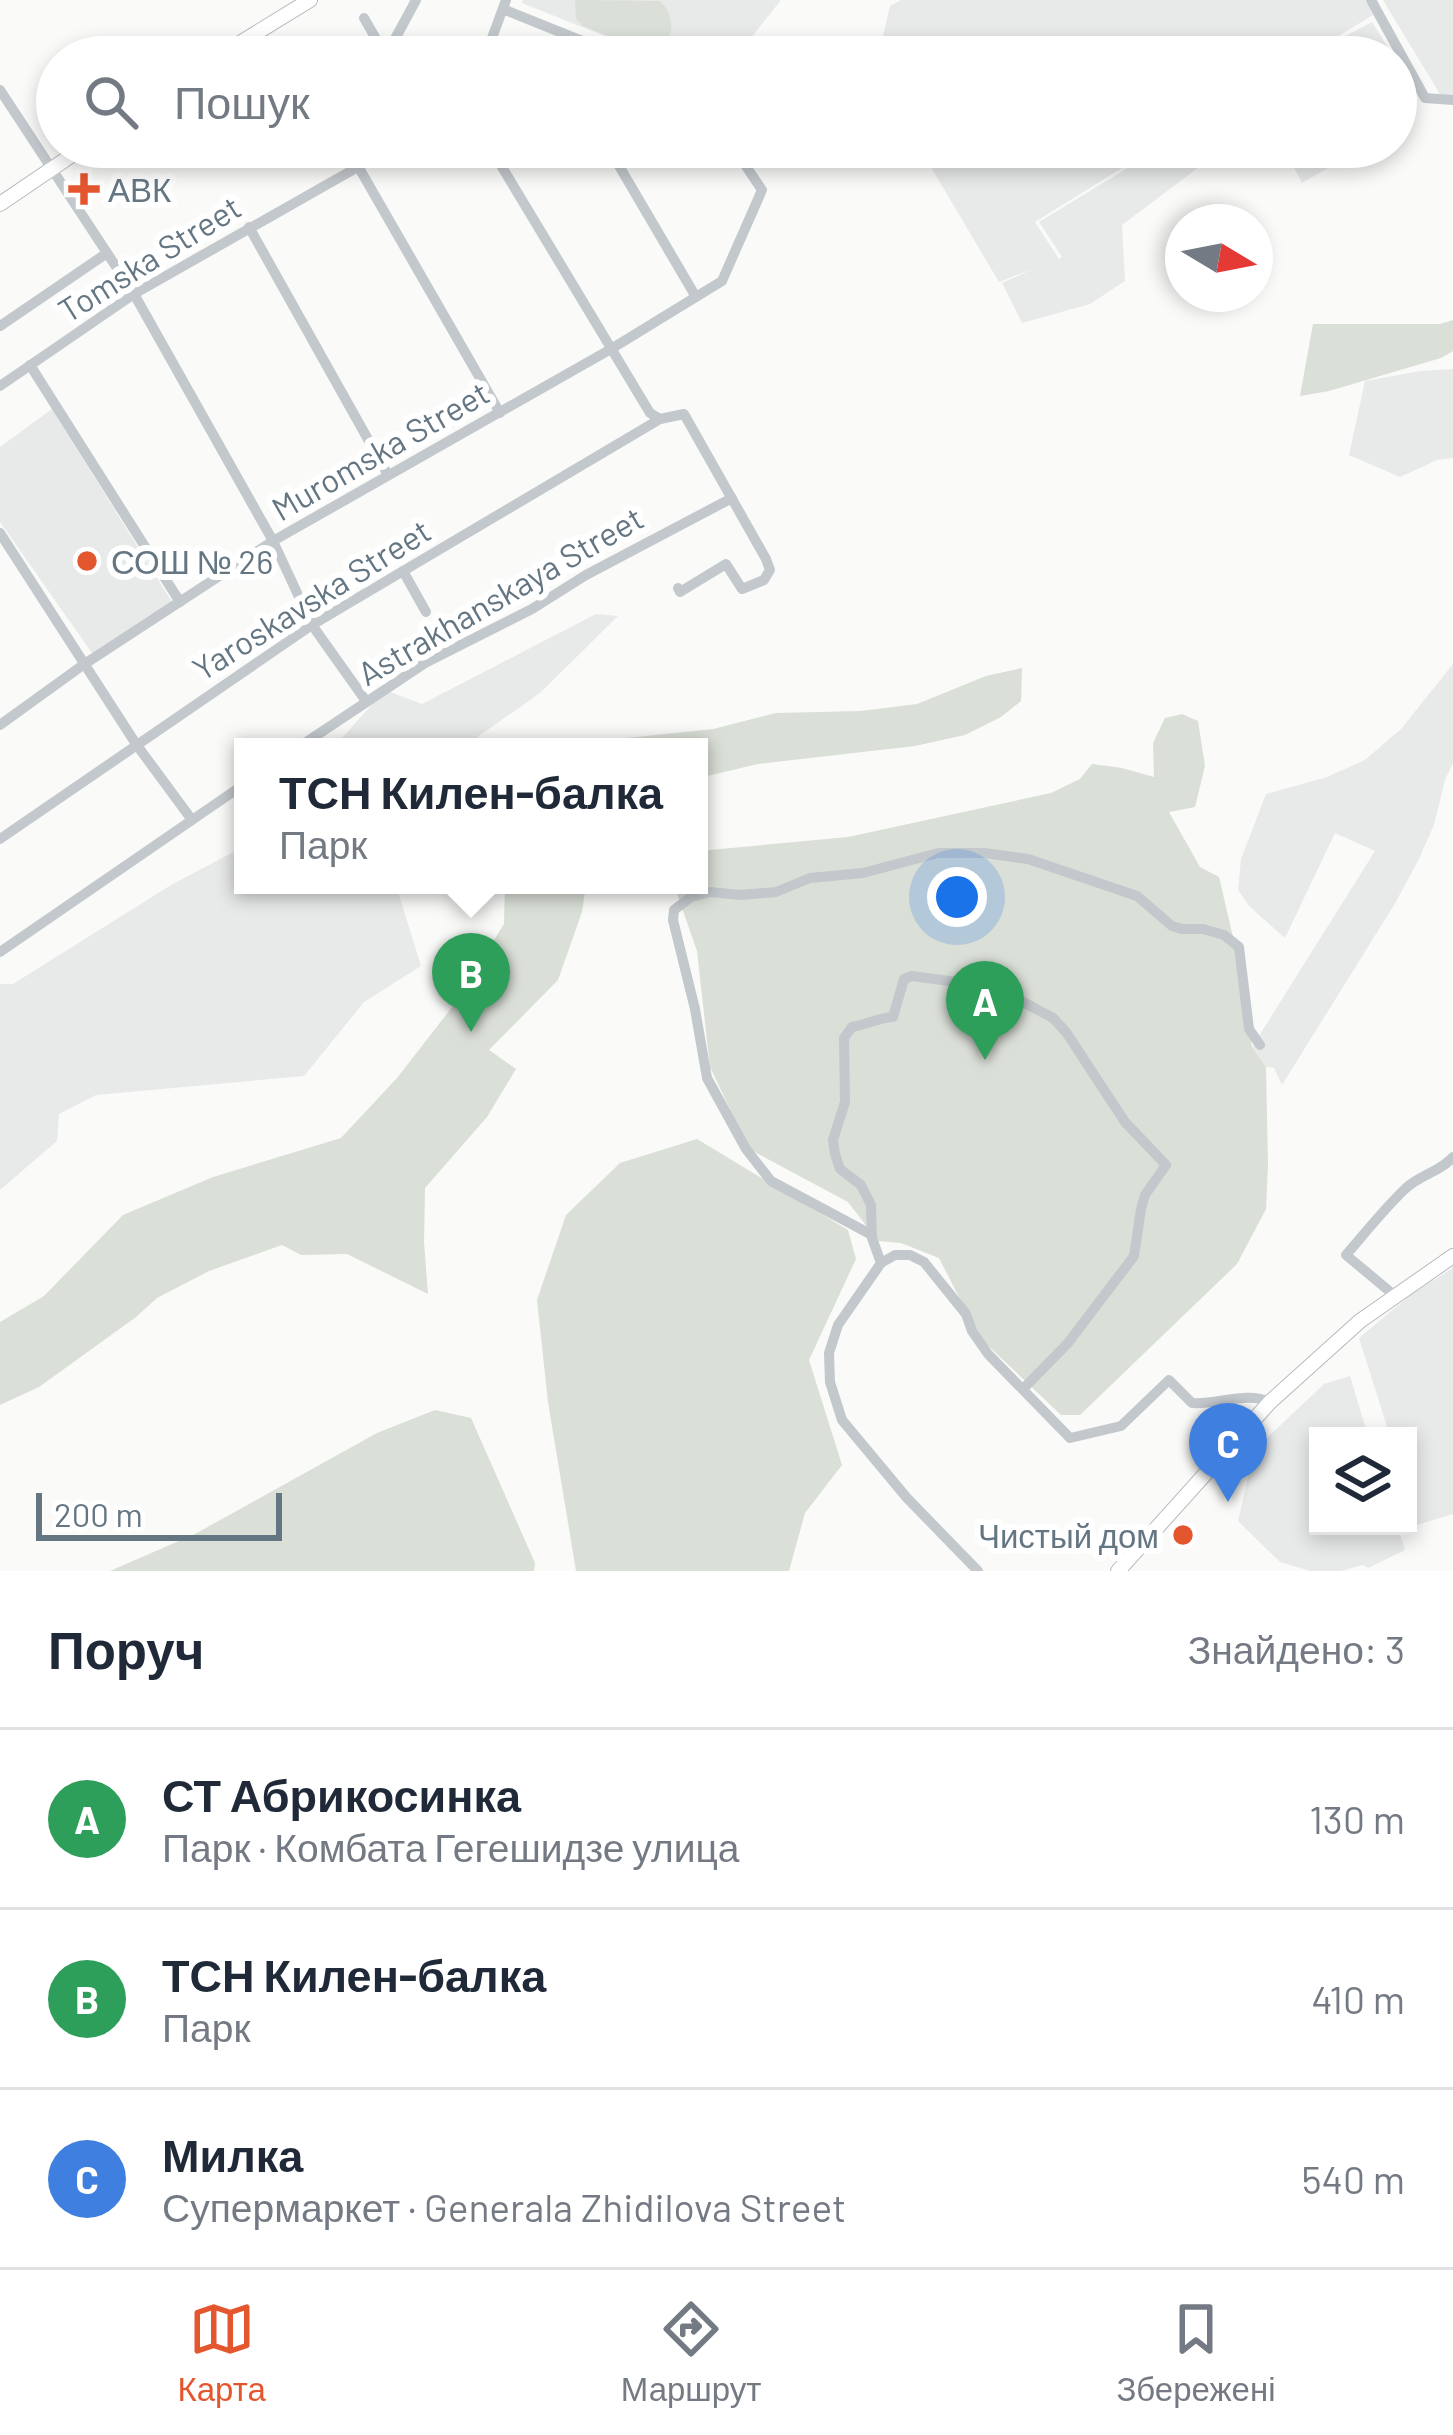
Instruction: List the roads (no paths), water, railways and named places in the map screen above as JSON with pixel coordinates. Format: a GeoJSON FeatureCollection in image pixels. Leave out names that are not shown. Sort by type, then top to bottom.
{"type":"FeatureCollection","features":[{"type":"Feature","properties":{"kind":"main road"},"geometry":{"type":"LineString","coordinates":[[251,36],[310,0]]}},
{"type":"Feature","properties":{"kind":"main road"},"geometry":{"type":"LineString","coordinates":[[0,204],[52,169]]}},
{"type":"Feature","properties":{"kind":"main road"},"geometry":{"type":"LineString","coordinates":[[1118,1571],[1270,1402],[1341,1336],[1453,1256]]}},
{"type":"Feature","properties":{"kind":"street"},"geometry":{"type":"LineString","coordinates":[[397,36],[416,0]]}},
{"type":"Feature","properties":{"kind":"street"},"geometry":{"type":"LineString","coordinates":[[1371,0],[1391,36]]}},
{"type":"Feature","properties":{"kind":"street"},"geometry":{"type":"LineString","coordinates":[[492,36],[505,4],[564,36]]}},
{"type":"Feature","properties":{"kind":"street"},"geometry":{"type":"LineString","coordinates":[[364,18],[374,36]]}},
{"type":"Feature","properties":{"kind":"street"},"geometry":{"type":"LineString","coordinates":[[1417,83],[1425,98],[1453,100]]}},
{"type":"Feature","properties":{"kind":"street"},"geometry":{"type":"LineString","coordinates":[[0,90],[36,145]]}},
{"type":"Feature","properties":{"kind":"street","name":"Tomska Street"},"geometry":{"type":"LineString","coordinates":[[0,386],[134,294],[355,168]]}},
{"type":"Feature","properties":{"kind":"street"},"geometry":{"type":"LineString","coordinates":[[360,168],[500,412]]}},
{"type":"Feature","properties":{"kind":"street"},"geometry":{"type":"LineString","coordinates":[[503,168],[650,413],[660,419],[684,414],[770,570],[764,580],[742,589],[726,564],[680,592],[677,588]]}},
{"type":"Feature","properties":{"kind":"street"},"geometry":{"type":"LineString","coordinates":[[620,168],[696,297]]}},
{"type":"Feature","properties":{"kind":"street","name":"Muromska Street"},"geometry":{"type":"LineString","coordinates":[[5,722],[83,665],[274,541],[611,349],[722,280],[762,190],[747,168]]}},
{"type":"Feature","properties":{"kind":"street"},"geometry":{"type":"LineString","coordinates":[[52,169],[134,294],[274,541],[312,625],[366,701]]}},
{"type":"Feature","properties":{"kind":"street"},"geometry":{"type":"LineString","coordinates":[[249,227],[388,476]]}},
{"type":"Feature","properties":{"kind":"street"},"geometry":{"type":"LineString","coordinates":[[0,326],[107,254]]}},
{"type":"Feature","properties":{"kind":"street"},"geometry":{"type":"LineString","coordinates":[[30,365],[180,602]]}},
{"type":"Feature","properties":{"kind":"street","name":"Yaroskavska Street"},"geometry":{"type":"LineString","coordinates":[[0,838],[312,625],[660,419]]}},
{"type":"Feature","properties":{"kind":"street","name":"Astrakhanskaya Street"},"geometry":{"type":"LineString","coordinates":[[312,738],[425,663],[732,498]]}},
{"type":"Feature","properties":{"kind":"street"},"geometry":{"type":"LineString","coordinates":[[0,533],[83,665],[192,820]]}},
{"type":"Feature","properties":{"kind":"street"},"geometry":{"type":"LineString","coordinates":[[404,571],[426,612]]}},
{"type":"Feature","properties":{"kind":"street"},"geometry":{"type":"LineString","coordinates":[[0,702],[5,722]]}},
{"type":"Feature","properties":{"kind":"street"},"geometry":{"type":"LineString","coordinates":[[0,952],[234,791]]}},
{"type":"Feature","properties":{"kind":"street"},"geometry":{"type":"LineString","coordinates":[[708,893],[740,896],[776,892],[811,878],[863,873],[938,853],[1028,859],[1137,896],[1172,926],[1224,935],[1239,947],[1249,1028],[1260,1045]]}},
{"type":"Feature","properties":{"kind":"street"},"geometry":{"type":"LineString","coordinates":[[702,894],[674,910],[673,920],[692,992],[706,1078],[746,1149],[771,1181],[872,1235]]}},
{"type":"Feature","properties":{"kind":"street"},"geometry":{"type":"LineString","coordinates":[[881,1263],[872,1235],[871,1205],[861,1185],[840,1169],[835,1154],[833,1140],[845,1102],[843,1059],[848,1032],[878,1018],[893,1017],[904,979],[912,976],[980,985],[1052,1018],[1125,1122],[1166,1165],[1145,1196],[1134,1256],[1068,1343],[1024,1388]]}},
{"type":"Feature","properties":{"kind":"street"},"geometry":{"type":"LineString","coordinates":[[1394,1294],[1346,1255],[1405,1189],[1453,1157]]}},
{"type":"Feature","properties":{"kind":"street"},"geometry":{"type":"LineString","coordinates":[[978,1571],[907,1498],[842,1420],[830,1382],[830,1353],[838,1324],[881,1263],[896,1255],[924,1262],[958,1303],[988,1354],[1070,1438],[1121,1426],[1168,1380],[1192,1403],[1258,1397],[1270,1402]]}},
{"type":"Feature","properties":{"kind":"place","name":"АВК"},"geometry":{"type":"Point","coordinates":[84,189]}},
{"type":"Feature","properties":{"kind":"place","name":"СОШ № 26"},"geometry":{"type":"Point","coordinates":[87,561]}},
{"type":"Feature","properties":{"kind":"place","name":"ТСН Килен-балка"},"geometry":{"type":"Point","coordinates":[471,1032]}},
{"type":"Feature","properties":{"kind":"place","name":"СТ Абрикосинка"},"geometry":{"type":"Point","coordinates":[985,1060]}},
{"type":"Feature","properties":{"kind":"place","name":"Милка"},"geometry":{"type":"Point","coordinates":[1228,1502]}},
{"type":"Feature","properties":{"kind":"place","name":"Чистый дом"},"geometry":{"type":"Point","coordinates":[1183,1535]}}]}
